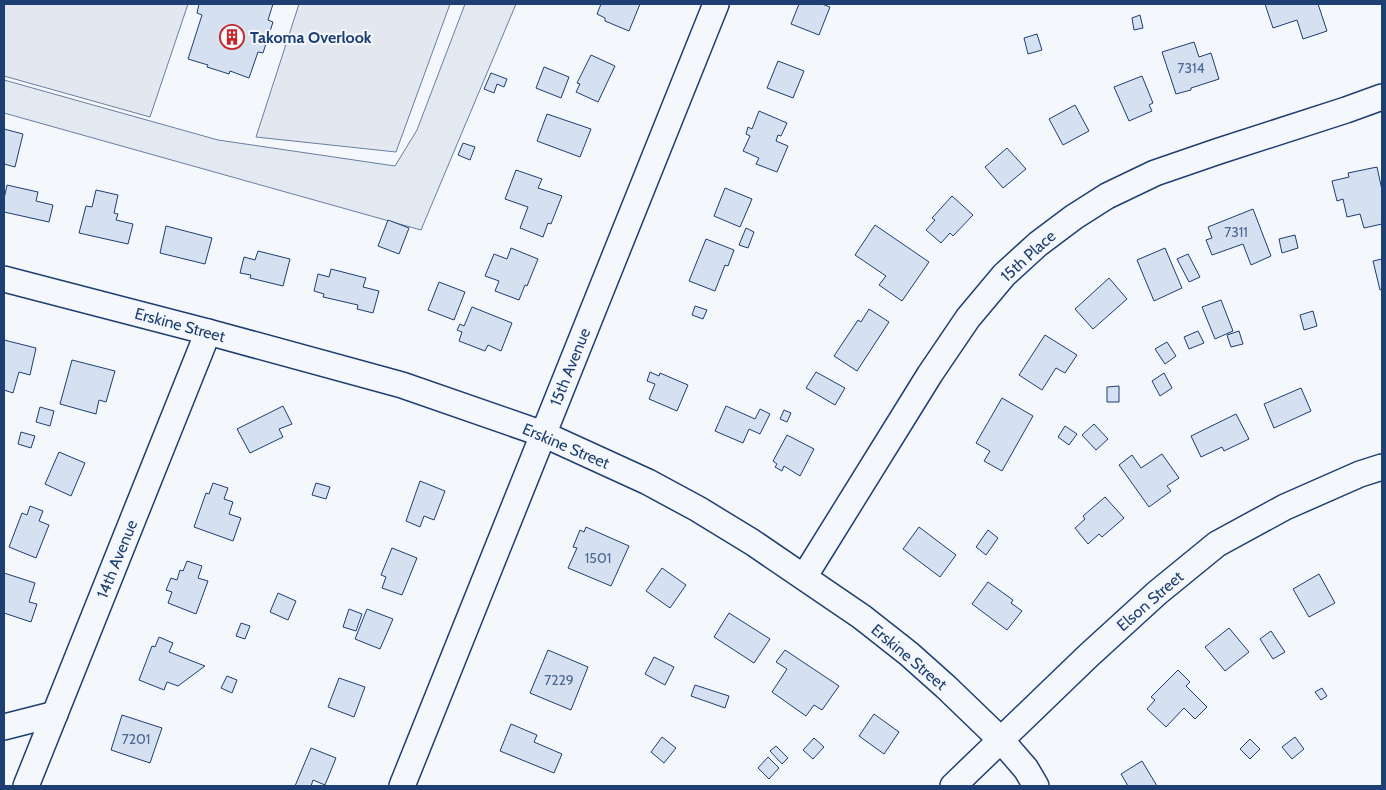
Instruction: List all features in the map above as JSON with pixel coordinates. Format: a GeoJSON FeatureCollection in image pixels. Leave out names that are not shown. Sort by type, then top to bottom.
{"type":"FeatureCollection","features":[{"type":"Feature","properties":{"kind":"street","name":"15th Avenue"},"geometry":{"type":"LineString","coordinates":[[402,786],[716,4]]}},
{"type":"Feature","properties":{"kind":"street","name":"15th Place"},"geometry":{"type":"LineString","coordinates":[[804,577],[930,374],[968,318],[1004,275],[1038,244],[1074,217],[1107,196],[1155,174],[1219,150],[1382,97]]}},
{"type":"Feature","properties":{"kind":"street","name":"Erskine Street"},"geometry":{"type":"LineString","coordinates":[[4,279],[402,385],[543,434],[640,479],[698,509],[804,577],[862,617],[909,654],[1001,740],[1026,769],[1036,786]]}},
{"type":"Feature","properties":{"kind":"street","name":"14th Avenue"},"geometry":{"type":"LineString","coordinates":[[26,786],[208,332]]}},
{"type":"Feature","properties":{"kind":"street","name":"Elson Street"},"geometry":{"type":"LineString","coordinates":[[953,786],[1156,593],[1217,544],[1285,507],[1360,474],[1382,467]]}},
{"type":"Feature","properties":{"kind":"street"},"geometry":{"type":"LineString","coordinates":[[4,727],[54,714]]}},
{"type":"Feature","properties":{"kind":"shaded area"},"geometry":{"type":"Polygon","coordinates":[[[4,4],[188,4],[150,117],[4,76],[4,4]]]}},
{"type":"Feature","properties":{"kind":"shaded area"},"geometry":{"type":"Polygon","coordinates":[[[299,4],[450,4],[396,152],[256,137],[299,4]]]}},
{"type":"Feature","properties":{"kind":"shaded area"},"geometry":{"type":"Polygon","coordinates":[[[465,4],[516,4],[421,230],[4,113],[4,80],[218,140],[395,166],[417,130],[465,4]]]}},
{"type":"Feature","properties":{"kind":"building","name":"Takoma Overlook"},"geometry":{"type":"Polygon","coordinates":[[[199,4],[273,4],[268,20],[273,22],[263,53],[258,52],[249,78],[230,71],[229,74],[188,59],[202,15],[197,13],[199,4]]]}},
{"type":"Feature","properties":{"kind":"building"},"geometry":{"type":"Polygon","coordinates":[[[601,4],[640,4],[629,31],[605,21],[605,18],[597,14],[601,4]]]}},
{"type":"Feature","properties":{"kind":"building"},"geometry":{"type":"Polygon","coordinates":[[[799,4],[822,4],[830,7],[819,35],[791,24],[799,4]]]}},
{"type":"Feature","properties":{"kind":"building"},"geometry":{"type":"Polygon","coordinates":[[[1265,4],[1318,4],[1327,31],[1303,39],[1297,20],[1273,28],[1265,4]]]}},
{"type":"Feature","properties":{"kind":"building"},"geometry":{"type":"Polygon","coordinates":[[[1140,15],[1143,28],[1134,30],[1132,18],[1140,15]]]}},
{"type":"Feature","properties":{"kind":"building"},"geometry":{"type":"Polygon","coordinates":[[[1037,34],[1042,50],[1028,54],[1024,38],[1037,34]]]}},
{"type":"Feature","properties":{"kind":"building"},"geometry":{"type":"Polygon","coordinates":[[[1194,42],[1199,57],[1211,53],[1219,79],[1176,94],[1162,52],[1194,42]]]}},
{"type":"Feature","properties":{"kind":"building"},"geometry":{"type":"Polygon","coordinates":[[[591,55],[615,66],[598,102],[576,92],[580,84],[577,83],[591,55]]]}},
{"type":"Feature","properties":{"kind":"building"},"geometry":{"type":"Polygon","coordinates":[[[778,61],[804,71],[793,98],[767,88],[778,61]]]}},
{"type":"Feature","properties":{"kind":"building"},"geometry":{"type":"Polygon","coordinates":[[[544,67],[569,77],[561,98],[536,88],[544,67]]]}},
{"type":"Feature","properties":{"kind":"building"},"geometry":{"type":"Polygon","coordinates":[[[491,73],[507,79],[504,87],[497,84],[494,93],[484,89],[491,73]]]}},
{"type":"Feature","properties":{"kind":"building"},"geometry":{"type":"Polygon","coordinates":[[[1142,76],[1153,103],[1149,105],[1152,111],[1129,121],[1114,87],[1142,76]]]}},
{"type":"Feature","properties":{"kind":"building"},"geometry":{"type":"Polygon","coordinates":[[[1075,105],[1089,131],[1063,145],[1049,119],[1075,105]]]}},
{"type":"Feature","properties":{"kind":"building"},"geometry":{"type":"Polygon","coordinates":[[[759,111],[787,123],[781,136],[778,135],[776,141],[788,146],[777,172],[756,164],[759,158],[743,151],[750,136],[746,134],[748,127],[752,129],[759,111]]]}},
{"type":"Feature","properties":{"kind":"building"},"geometry":{"type":"Polygon","coordinates":[[[547,114],[591,129],[580,157],[537,141],[547,114]]]}},
{"type":"Feature","properties":{"kind":"building"},"geometry":{"type":"Polygon","coordinates":[[[4,129],[23,134],[15,167],[4,164],[4,129]]]}},
{"type":"Feature","properties":{"kind":"building"},"geometry":{"type":"Polygon","coordinates":[[[463,143],[475,147],[470,160],[458,155],[463,143]]]}},
{"type":"Feature","properties":{"kind":"building"},"geometry":{"type":"Polygon","coordinates":[[[1007,148],[1026,169],[1003,188],[985,167],[1007,148]]]}},
{"type":"Feature","properties":{"kind":"building"},"geometry":{"type":"Polygon","coordinates":[[[1377,167],[1382,190],[1382,224],[1364,228],[1360,214],[1347,217],[1343,199],[1337,201],[1332,181],[1349,177],[1348,173],[1377,167]]]}},
{"type":"Feature","properties":{"kind":"building"},"geometry":{"type":"Polygon","coordinates":[[[516,170],[542,179],[538,188],[562,196],[551,224],[548,223],[543,237],[520,228],[528,207],[505,199],[516,170]]]}},
{"type":"Feature","properties":{"kind":"building"},"geometry":{"type":"Polygon","coordinates":[[[7,185],[38,192],[36,201],[53,205],[49,222],[4,212],[7,185]]]}},
{"type":"Feature","properties":{"kind":"building"},"geometry":{"type":"Polygon","coordinates":[[[725,188],[752,199],[740,227],[714,216],[725,188]]]}},
{"type":"Feature","properties":{"kind":"building"},"geometry":{"type":"Polygon","coordinates":[[[96,190],[118,195],[114,213],[118,214],[116,220],[133,224],[128,244],[79,233],[86,206],[92,207],[96,190]]]}},
{"type":"Feature","properties":{"kind":"building"},"geometry":{"type":"Polygon","coordinates":[[[952,196],[973,215],[953,236],[950,233],[941,243],[926,230],[935,220],[932,218],[952,196]]]}},
{"type":"Feature","properties":{"kind":"building"},"geometry":{"type":"Polygon","coordinates":[[[1253,209],[1271,256],[1251,265],[1243,244],[1212,255],[1206,240],[1212,238],[1208,227],[1253,209]]]}},
{"type":"Feature","properties":{"kind":"building"},"geometry":{"type":"Polygon","coordinates":[[[388,220],[409,228],[399,254],[378,246],[388,220]]]}},
{"type":"Feature","properties":{"kind":"building"},"geometry":{"type":"Polygon","coordinates":[[[875,225],[929,262],[902,301],[879,285],[886,276],[855,255],[875,225]]]}},
{"type":"Feature","properties":{"kind":"building"},"geometry":{"type":"Polygon","coordinates":[[[166,226],[212,238],[205,264],[160,253],[166,226]]]}},
{"type":"Feature","properties":{"kind":"building"},"geometry":{"type":"Polygon","coordinates":[[[746,228],[754,232],[748,248],[739,245],[746,228]]]}},
{"type":"Feature","properties":{"kind":"building"},"geometry":{"type":"Polygon","coordinates":[[[1295,235],[1298,248],[1282,253],[1279,239],[1295,235]]]}},
{"type":"Feature","properties":{"kind":"building"},"geometry":{"type":"Polygon","coordinates":[[[706,239],[734,250],[728,266],[725,265],[715,291],[689,281],[706,239]]]}},
{"type":"Feature","properties":{"kind":"building"},"geometry":{"type":"Polygon","coordinates":[[[511,248],[538,259],[519,300],[495,291],[499,281],[485,276],[494,254],[507,259],[511,248]]]}},
{"type":"Feature","properties":{"kind":"building"},"geometry":{"type":"Polygon","coordinates":[[[1165,248],[1182,288],[1154,301],[1137,260],[1165,248]]]}},
{"type":"Feature","properties":{"kind":"building"},"geometry":{"type":"Polygon","coordinates":[[[258,251],[290,259],[283,286],[250,278],[251,275],[240,273],[244,257],[255,260],[258,251]]]}},
{"type":"Feature","properties":{"kind":"building"},"geometry":{"type":"Polygon","coordinates":[[[1188,254],[1200,277],[1189,282],[1177,259],[1188,254]]]}},
{"type":"Feature","properties":{"kind":"building"},"geometry":{"type":"Polygon","coordinates":[[[1382,259],[1382,289],[1380,290],[1373,261],[1382,259]]]}},
{"type":"Feature","properties":{"kind":"building"},"geometry":{"type":"Polygon","coordinates":[[[331,269],[366,278],[363,287],[379,291],[373,313],[357,309],[358,305],[323,297],[324,294],[314,291],[318,274],[329,277],[331,269]]]}},
{"type":"Feature","properties":{"kind":"building"},"geometry":{"type":"Polygon","coordinates":[[[1109,278],[1127,299],[1093,329],[1075,309],[1109,278]]]}},
{"type":"Feature","properties":{"kind":"building"},"geometry":{"type":"Polygon","coordinates":[[[439,282],[465,292],[454,320],[428,310],[439,282]]]}},
{"type":"Feature","properties":{"kind":"building"},"geometry":{"type":"Polygon","coordinates":[[[1221,300],[1233,331],[1215,339],[1202,307],[1221,300]]]}},
{"type":"Feature","properties":{"kind":"building"},"geometry":{"type":"Polygon","coordinates":[[[695,306],[707,310],[703,319],[692,315],[695,306]]]}},
{"type":"Feature","properties":{"kind":"building"},"geometry":{"type":"Polygon","coordinates":[[[472,307],[512,323],[501,351],[488,345],[485,351],[459,341],[462,332],[457,330],[460,324],[464,326],[472,307]]]}},
{"type":"Feature","properties":{"kind":"building"},"geometry":{"type":"Polygon","coordinates":[[[869,309],[889,322],[857,371],[834,356],[858,320],[861,322],[869,309]]]}},
{"type":"Feature","properties":{"kind":"building"},"geometry":{"type":"Polygon","coordinates":[[[1313,311],[1317,326],[1304,330],[1300,315],[1313,311]]]}},
{"type":"Feature","properties":{"kind":"building"},"geometry":{"type":"Polygon","coordinates":[[[1198,331],[1204,343],[1189,349],[1184,337],[1198,331]]]}},
{"type":"Feature","properties":{"kind":"building"},"geometry":{"type":"Polygon","coordinates":[[[1239,331],[1243,344],[1231,347],[1227,335],[1239,331]]]}},
{"type":"Feature","properties":{"kind":"building"},"geometry":{"type":"Polygon","coordinates":[[[1045,335],[1077,355],[1065,373],[1056,368],[1042,390],[1019,375],[1045,335]]]}},
{"type":"Feature","properties":{"kind":"building"},"geometry":{"type":"Polygon","coordinates":[[[4,340],[36,348],[30,375],[19,372],[13,393],[4,390],[4,340]]]}},
{"type":"Feature","properties":{"kind":"building"},"geometry":{"type":"Polygon","coordinates":[[[1167,342],[1176,356],[1165,364],[1155,349],[1167,342]]]}},
{"type":"Feature","properties":{"kind":"building"},"geometry":{"type":"Polygon","coordinates":[[[72,360],[115,371],[106,402],[99,400],[96,414],[60,404],[72,360]]]}},
{"type":"Feature","properties":{"kind":"building"},"geometry":{"type":"Polygon","coordinates":[[[650,372],[659,376],[660,373],[688,385],[677,411],[649,399],[655,384],[647,381],[650,372]]]}},
{"type":"Feature","properties":{"kind":"building"},"geometry":{"type":"Polygon","coordinates":[[[816,372],[845,388],[835,405],[806,388],[816,372]]]}},
{"type":"Feature","properties":{"kind":"building"},"geometry":{"type":"Polygon","coordinates":[[[1164,373],[1172,388],[1160,396],[1152,381],[1164,373]]]}},
{"type":"Feature","properties":{"kind":"building"},"geometry":{"type":"Polygon","coordinates":[[[1119,386],[1119,402],[1107,402],[1107,387],[1119,386]]]}},
{"type":"Feature","properties":{"kind":"building"},"geometry":{"type":"Polygon","coordinates":[[[1301,388],[1311,411],[1274,428],[1264,404],[1301,388]]]}},
{"type":"Feature","properties":{"kind":"building"},"geometry":{"type":"Polygon","coordinates":[[[1002,398],[1033,416],[1002,471],[984,461],[990,451],[976,443],[1002,398]]]}},
{"type":"Feature","properties":{"kind":"building"},"geometry":{"type":"Polygon","coordinates":[[[283,406],[292,424],[279,429],[283,437],[250,453],[237,429],[283,406]]]}},
{"type":"Feature","properties":{"kind":"building"},"geometry":{"type":"Polygon","coordinates":[[[726,406],[755,419],[760,409],[770,414],[760,434],[749,429],[743,443],[715,431],[726,406]]]}},
{"type":"Feature","properties":{"kind":"building"},"geometry":{"type":"Polygon","coordinates":[[[40,407],[54,411],[50,426],[36,422],[40,407]]]}},
{"type":"Feature","properties":{"kind":"building"},"geometry":{"type":"Polygon","coordinates":[[[784,410],[791,413],[787,422],[780,419],[784,410]]]}},
{"type":"Feature","properties":{"kind":"building"},"geometry":{"type":"Polygon","coordinates":[[[1236,414],[1249,439],[1224,451],[1222,447],[1201,457],[1191,436],[1236,414]]]}},
{"type":"Feature","properties":{"kind":"building"},"geometry":{"type":"Polygon","coordinates":[[[1094,424],[1108,439],[1096,450],[1082,435],[1094,424]]]}},
{"type":"Feature","properties":{"kind":"building"},"geometry":{"type":"Polygon","coordinates":[[[1065,426],[1077,434],[1069,445],[1058,437],[1065,426]]]}},
{"type":"Feature","properties":{"kind":"building"},"geometry":{"type":"Polygon","coordinates":[[[21,432],[35,436],[31,448],[18,444],[21,432]]]}},
{"type":"Feature","properties":{"kind":"building"},"geometry":{"type":"Polygon","coordinates":[[[787,435],[814,449],[800,476],[784,466],[782,471],[775,467],[777,464],[773,461],[787,435]]]}},
{"type":"Feature","properties":{"kind":"building"},"geometry":{"type":"Polygon","coordinates":[[[59,452],[85,463],[71,496],[45,484],[59,452]]]}},
{"type":"Feature","properties":{"kind":"building"},"geometry":{"type":"Polygon","coordinates":[[[1162,454],[1179,478],[1167,486],[1171,491],[1149,507],[1119,465],[1132,455],[1141,468],[1162,454]]]}},
{"type":"Feature","properties":{"kind":"building"},"geometry":{"type":"Polygon","coordinates":[[[420,481],[445,491],[434,520],[424,516],[420,527],[406,521],[420,481]]]}},
{"type":"Feature","properties":{"kind":"building"},"geometry":{"type":"Polygon","coordinates":[[[213,483],[228,488],[224,499],[233,502],[229,514],[241,518],[233,541],[194,527],[206,493],[209,494],[213,483]]]}},
{"type":"Feature","properties":{"kind":"building"},"geometry":{"type":"Polygon","coordinates":[[[316,483],[330,487],[326,499],[312,495],[316,483]]]}},
{"type":"Feature","properties":{"kind":"building"},"geometry":{"type":"Polygon","coordinates":[[[1105,497],[1124,518],[1102,537],[1099,534],[1088,544],[1075,528],[1085,519],[1083,516],[1105,497]]]}},
{"type":"Feature","properties":{"kind":"building"},"geometry":{"type":"Polygon","coordinates":[[[30,506],[43,511],[39,521],[49,525],[36,558],[9,547],[22,513],[27,515],[30,506]]]}},
{"type":"Feature","properties":{"kind":"building"},"geometry":{"type":"Polygon","coordinates":[[[586,527],[629,546],[611,586],[568,568],[577,548],[573,547],[580,530],[584,532],[586,527]]]}},
{"type":"Feature","properties":{"kind":"building"},"geometry":{"type":"Polygon","coordinates":[[[919,527],[956,555],[940,577],[903,549],[919,527]]]}},
{"type":"Feature","properties":{"kind":"building"},"geometry":{"type":"Polygon","coordinates":[[[988,530],[998,538],[986,555],[976,547],[988,530]]]}},
{"type":"Feature","properties":{"kind":"building"},"geometry":{"type":"Polygon","coordinates":[[[392,548],[417,558],[402,595],[382,588],[386,577],[381,575],[392,548]]]}},
{"type":"Feature","properties":{"kind":"building"},"geometry":{"type":"Polygon","coordinates":[[[187,561],[202,566],[198,578],[208,581],[196,614],[168,603],[172,592],[166,590],[171,578],[177,580],[180,570],[183,571],[187,561]]]}},
{"type":"Feature","properties":{"kind":"building"},"geometry":{"type":"Polygon","coordinates":[[[662,568],[686,585],[670,608],[646,591],[662,568]]]}},
{"type":"Feature","properties":{"kind":"building"},"geometry":{"type":"Polygon","coordinates":[[[4,573],[35,583],[29,602],[37,604],[31,622],[4,613],[4,573]]]}},
{"type":"Feature","properties":{"kind":"building"},"geometry":{"type":"Polygon","coordinates":[[[1319,574],[1335,603],[1309,617],[1293,589],[1319,574]]]}},
{"type":"Feature","properties":{"kind":"building"},"geometry":{"type":"Polygon","coordinates":[[[988,582],[1013,600],[1011,603],[1022,611],[1007,630],[972,604],[988,582]]]}},
{"type":"Feature","properties":{"kind":"building"},"geometry":{"type":"Polygon","coordinates":[[[278,593],[296,601],[288,620],[270,612],[278,593]]]}},
{"type":"Feature","properties":{"kind":"building"},"geometry":{"type":"Polygon","coordinates":[[[349,609],[362,614],[356,631],[343,627],[349,609]]]}},
{"type":"Feature","properties":{"kind":"building"},"geometry":{"type":"Polygon","coordinates":[[[367,609],[393,619],[380,649],[355,639],[367,609]]]}},
{"type":"Feature","properties":{"kind":"building"},"geometry":{"type":"Polygon","coordinates":[[[729,613],[770,639],[754,663],[714,637],[729,613]]]}},
{"type":"Feature","properties":{"kind":"building"},"geometry":{"type":"Polygon","coordinates":[[[241,623],[250,626],[245,639],[236,636],[241,623]]]}},
{"type":"Feature","properties":{"kind":"building"},"geometry":{"type":"Polygon","coordinates":[[[1229,628],[1249,652],[1225,671],[1205,647],[1229,628]]]}},
{"type":"Feature","properties":{"kind":"building"},"geometry":{"type":"Polygon","coordinates":[[[1271,631],[1285,652],[1273,659],[1260,639],[1271,631]]]}},
{"type":"Feature","properties":{"kind":"building"},"geometry":{"type":"Polygon","coordinates":[[[159,637],[173,643],[169,652],[205,666],[178,686],[167,682],[164,690],[139,680],[152,646],[155,647],[159,637]]]}},
{"type":"Feature","properties":{"kind":"building"},"geometry":{"type":"Polygon","coordinates":[[[548,650],[588,667],[571,710],[530,693],[548,650]]]}},
{"type":"Feature","properties":{"kind":"building"},"geometry":{"type":"Polygon","coordinates":[[[785,650],[839,686],[822,710],[814,705],[806,716],[772,692],[787,669],[776,662],[785,650]]]}},
{"type":"Feature","properties":{"kind":"building"},"geometry":{"type":"Polygon","coordinates":[[[654,657],[674,667],[665,685],[645,674],[654,657]]]}},
{"type":"Feature","properties":{"kind":"building"},"geometry":{"type":"Polygon","coordinates":[[[1178,670],[1190,682],[1186,686],[1207,707],[1195,719],[1184,708],[1166,727],[1147,709],[1155,700],[1151,697],[1178,670]]]}},
{"type":"Feature","properties":{"kind":"building"},"geometry":{"type":"Polygon","coordinates":[[[227,676],[237,680],[232,693],[221,688],[227,676]]]}},
{"type":"Feature","properties":{"kind":"building"},"geometry":{"type":"Polygon","coordinates":[[[339,678],[365,687],[354,717],[328,707],[339,678]]]}},
{"type":"Feature","properties":{"kind":"building"},"geometry":{"type":"Polygon","coordinates":[[[695,685],[729,696],[725,708],[691,696],[695,685]]]}},
{"type":"Feature","properties":{"kind":"building"},"geometry":{"type":"Polygon","coordinates":[[[1322,688],[1327,696],[1321,700],[1315,692],[1322,688]]]}},
{"type":"Feature","properties":{"kind":"building"},"geometry":{"type":"Polygon","coordinates":[[[874,714],[899,732],[884,754],[859,736],[874,714]]]}},
{"type":"Feature","properties":{"kind":"building"},"geometry":{"type":"Polygon","coordinates":[[[122,715],[162,728],[150,763],[111,750],[122,715]]]}},
{"type":"Feature","properties":{"kind":"building"},"geometry":{"type":"Polygon","coordinates":[[[511,724],[537,735],[534,742],[562,754],[554,773],[500,751],[511,724]]]}},
{"type":"Feature","properties":{"kind":"building"},"geometry":{"type":"Polygon","coordinates":[[[662,737],[676,748],[664,763],[651,752],[662,737]]]}},
{"type":"Feature","properties":{"kind":"building"},"geometry":{"type":"Polygon","coordinates":[[[1295,737],[1304,749],[1292,759],[1282,747],[1295,737]]]}},
{"type":"Feature","properties":{"kind":"building"},"geometry":{"type":"Polygon","coordinates":[[[814,738],[824,747],[813,759],[803,750],[814,738]]]}},
{"type":"Feature","properties":{"kind":"building"},"geometry":{"type":"Polygon","coordinates":[[[1250,739],[1260,749],[1250,759],[1240,749],[1250,739]]]}},
{"type":"Feature","properties":{"kind":"building"},"geometry":{"type":"Polygon","coordinates":[[[776,746],[788,758],[782,764],[770,751],[776,746]]]}},
{"type":"Feature","properties":{"kind":"building"},"geometry":{"type":"Polygon","coordinates":[[[311,748],[336,758],[325,785],[313,780],[311,786],[295,786],[311,748]]]}},
{"type":"Feature","properties":{"kind":"building"},"geometry":{"type":"Polygon","coordinates":[[[768,757],[779,768],[769,779],[758,768],[768,757]]]}},
{"type":"Feature","properties":{"kind":"building"},"geometry":{"type":"Polygon","coordinates":[[[1142,761],[1157,786],[1128,786],[1121,774],[1142,761]]]}},
{"type":"Feature","properties":{"kind":"place","name":"Takoma Overlook"},"geometry":{"type":"Point","coordinates":[232,37]}}]}
